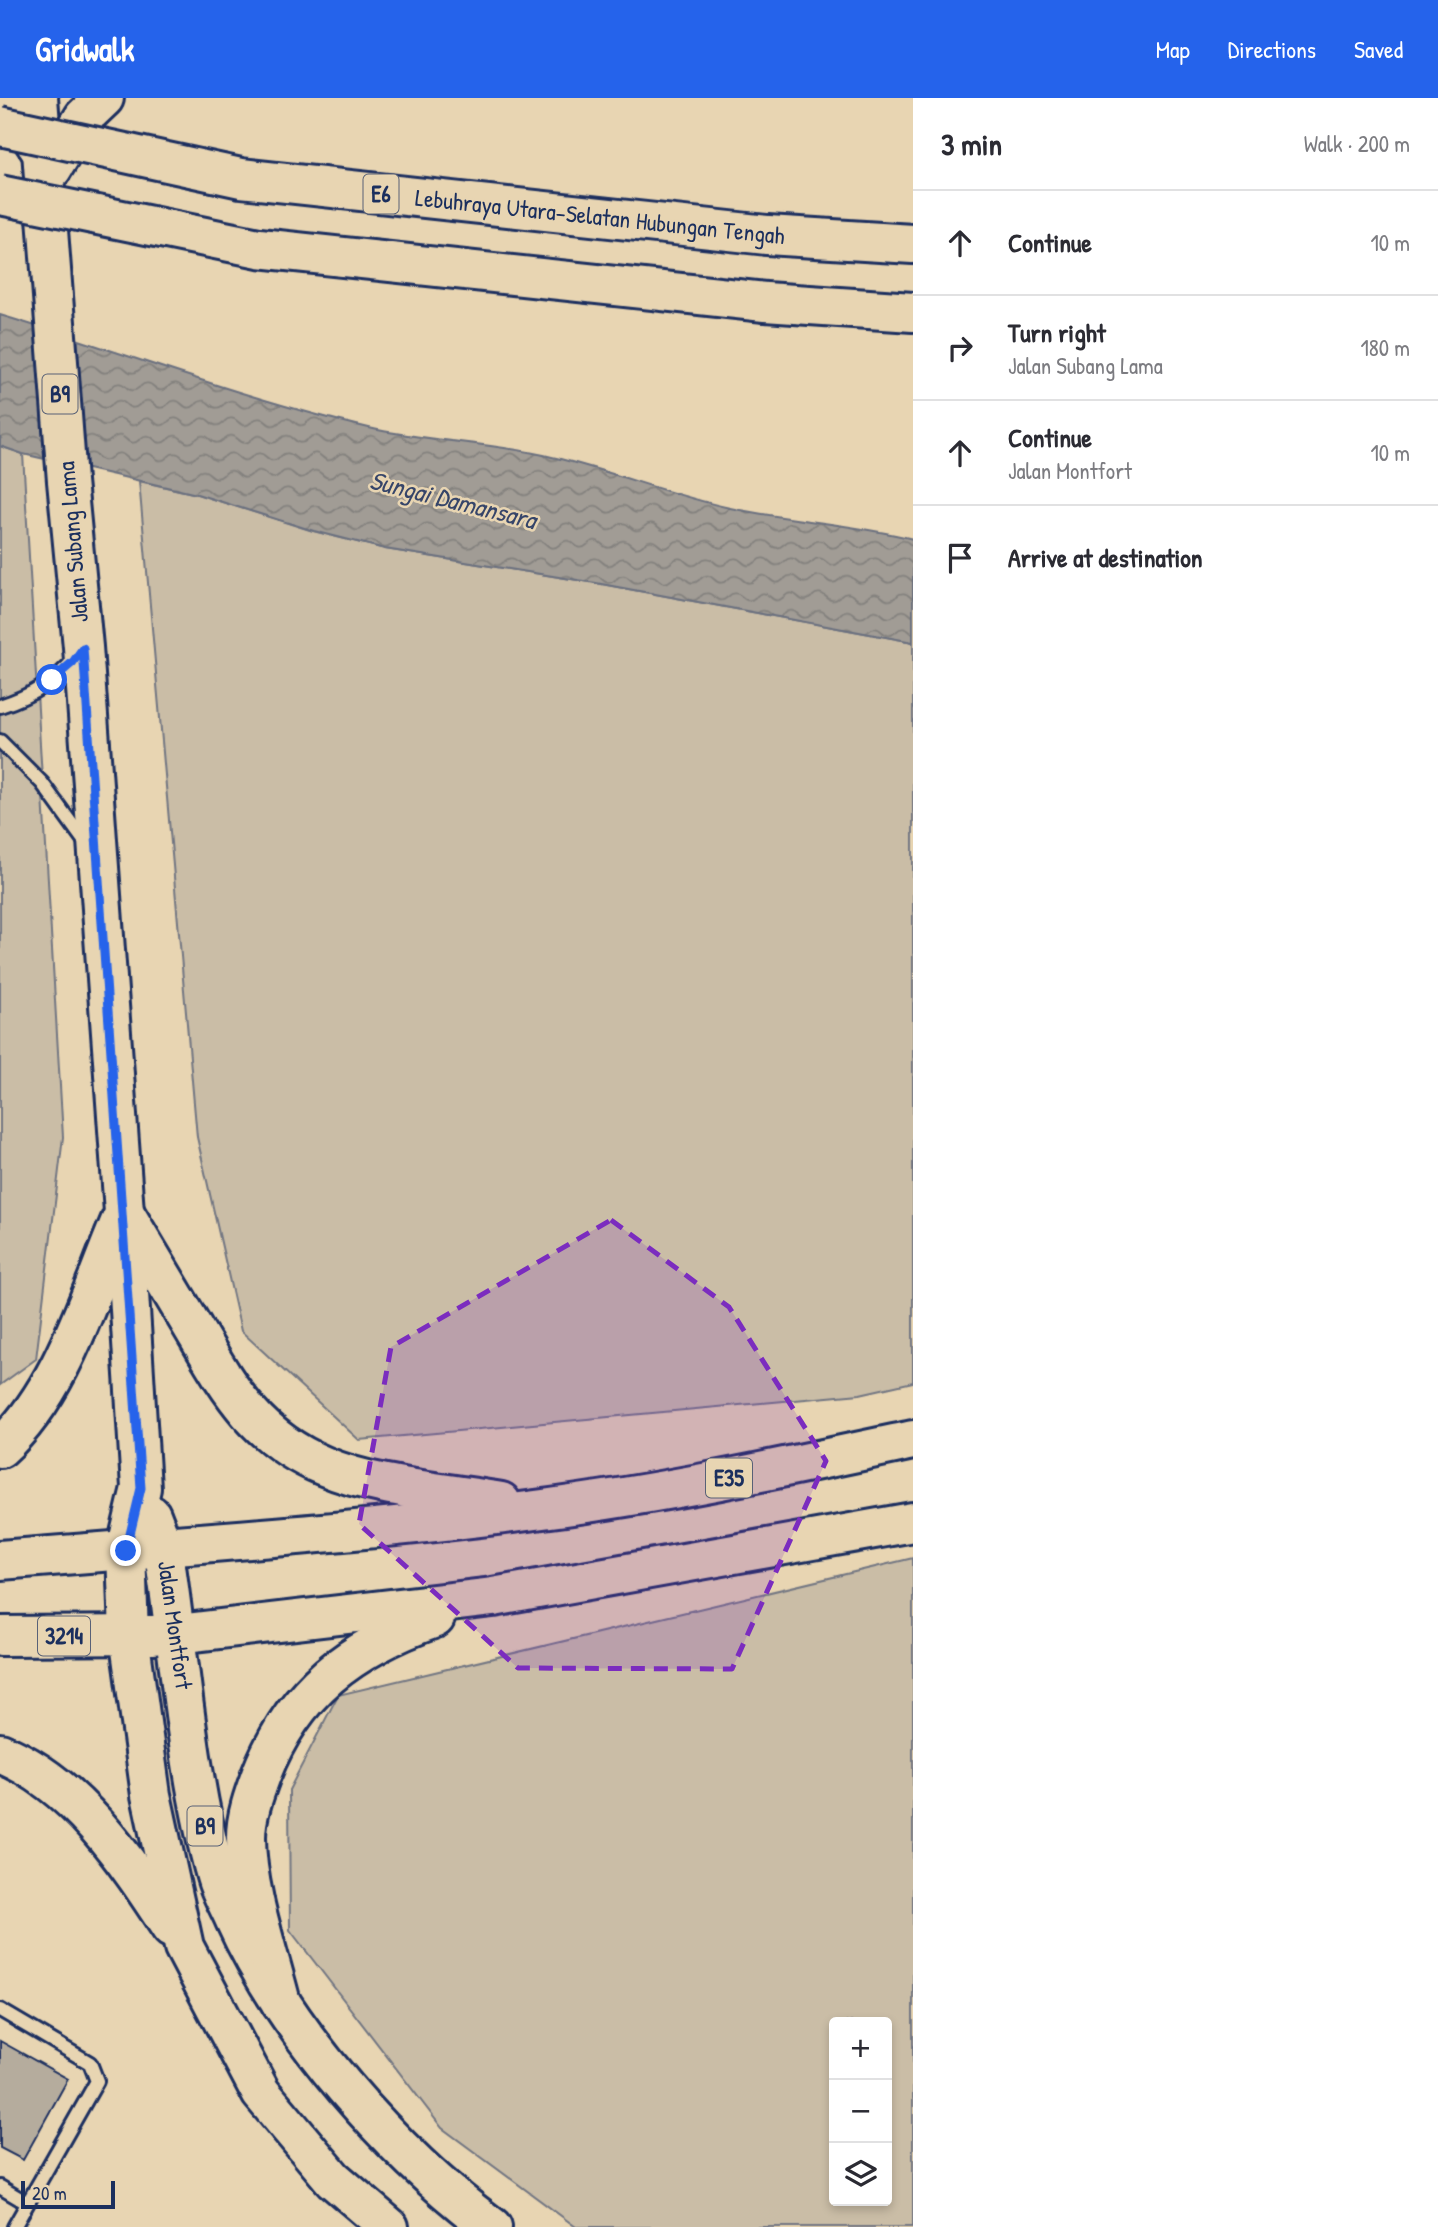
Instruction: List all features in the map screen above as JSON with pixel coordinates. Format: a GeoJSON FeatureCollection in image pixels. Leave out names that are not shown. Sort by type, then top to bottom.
{"type":"FeatureCollection","features":[{"type":"Feature","properties":{"kind":"main road"},"geometry":{"type":"LineString","coordinates":[[5,98],[43,167],[84,117],[104,98]]}},
{"type":"Feature","properties":{"kind":"main road","name":"Jalan Subang Lama"},"geometry":{"type":"LineString","coordinates":[[38,98],[99,863],[141,1488]]}},
{"type":"Feature","properties":{"kind":"main road","name":"Lebuhraya Utara–Selatan Hubungan Tengah"},"geometry":{"type":"LineString","coordinates":[[0,126],[240,178],[767,235],[913,244]]}},
{"type":"Feature","properties":{"kind":"main road"},"geometry":{"type":"LineString","coordinates":[[0,195],[259,248],[765,303],[913,312]]}},
{"type":"Feature","properties":{"kind":"main road"},"geometry":{"type":"LineString","coordinates":[[0,1448],[36,1408],[57,1371],[124,1212]]}},
{"type":"Feature","properties":{"kind":"main road"},"geometry":{"type":"LineString","coordinates":[[124,1212],[222,1380],[262,1428],[290,1449],[325,1467],[372,1479],[544,1509]]}},
{"type":"Feature","properties":{"kind":"main road","name":"E35"},"geometry":{"type":"LineString","coordinates":[[544,1509],[767,1471],[913,1440]]}},
{"type":"Feature","properties":{"kind":"main road","name":"Jalan Montfort"},"geometry":{"type":"LineString","coordinates":[[141,1488],[163,1546],[197,1791],[216,1879],[247,1948],[281,2003],[381,2130],[492,2227]]}},
{"type":"Feature","properties":{"kind":"main road","name":"Jalan Montfort"},"geometry":{"type":"LineString","coordinates":[[141,1488],[126,1551],[129,1635],[151,1795],[184,1947],[261,2093],[333,2179],[389,2227]]}},
{"type":"Feature","properties":{"kind":"main road"},"geometry":{"type":"LineString","coordinates":[[0,1560],[357,1530],[544,1509]]}},
{"type":"Feature","properties":{"kind":"main road"},"geometry":{"type":"LineString","coordinates":[[177,1634],[493,1597],[913,1522]]}},
{"type":"Feature","properties":{"kind":"main road"},"geometry":{"type":"LineString","coordinates":[[281,2003],[247,1861],[246,1833],[253,1796],[282,1730],[319,1682],[352,1658],[395,1632],[493,1597]]}},
{"type":"Feature","properties":{"kind":"main road","name":"3214"},"geometry":{"type":"LineString","coordinates":[[0,1636],[177,1634]]}},
{"type":"Feature","properties":{"kind":"main road"},"geometry":{"type":"LineString","coordinates":[[0,1753],[74,1799],[144,1886],[184,1947]]}},
{"type":"Feature","properties":{"kind":"lane"},"geometry":{"type":"LineString","coordinates":[[0,706],[22,699],[52,680],[73,662],[83,648]]}},
{"type":"Feature","properties":{"kind":"lane"},"geometry":{"type":"LineString","coordinates":[[0,741],[42,783],[99,863]]}},
{"type":"Feature","properties":{"kind":"lane"},"geometry":{"type":"LineString","coordinates":[[0,2010],[90,2063],[97,2081],[14,2227]]}},
{"type":"Feature","properties":{"kind":"lane"},"geometry":{"type":"LineString","coordinates":[[0,2187],[27,2203]]}},
{"type":"Feature","properties":{"kind":"highlighted area"},"geometry":{"type":"Polygon","coordinates":[[[611,1220],[729,1307],[826,1461],[732,1669],[518,1668],[359,1524],[391,1347],[611,1220]]]}},
{"type":"Feature","properties":{"kind":"shaded area"},"geometry":{"type":"Polygon","coordinates":[[[0,446],[23,454],[63,1137],[36,1359],[0,1385],[0,446]]]}},
{"type":"Feature","properties":{"kind":"shaded area"},"geometry":{"type":"Polygon","coordinates":[[[139,481],[197,494],[313,531],[385,549],[596,583],[913,642],[913,1382],[860,1394],[359,1440],[241,1331],[197,1137],[139,481]]]}},
{"type":"Feature","properties":{"kind":"shaded area"},"geometry":{"type":"Polygon","coordinates":[[[913,1558],[913,2227],[576,2227],[442,2128],[290,1930],[289,1790],[338,1695],[913,1558]]]}},
{"type":"Feature","properties":{"kind":"water","name":"Sungai Damansara"},"geometry":{"type":"Polygon","coordinates":[[[0,315],[230,389],[369,428],[529,452],[730,508],[913,539],[913,642],[596,583],[385,549],[314,531],[197,494],[23,454],[0,446],[0,315]]]}},
{"type":"Feature","properties":{"kind":"building"},"geometry":{"type":"Polygon","coordinates":[[[0,2041],[68,2079],[23,2160],[0,2148],[0,2041]]]}},
{"type":"Feature","properties":{"kind":"route"},"geometry":{"type":"LineString","coordinates":[[52,680],[73,662],[83,648],[141,1488],[126,1551]]}}]}
